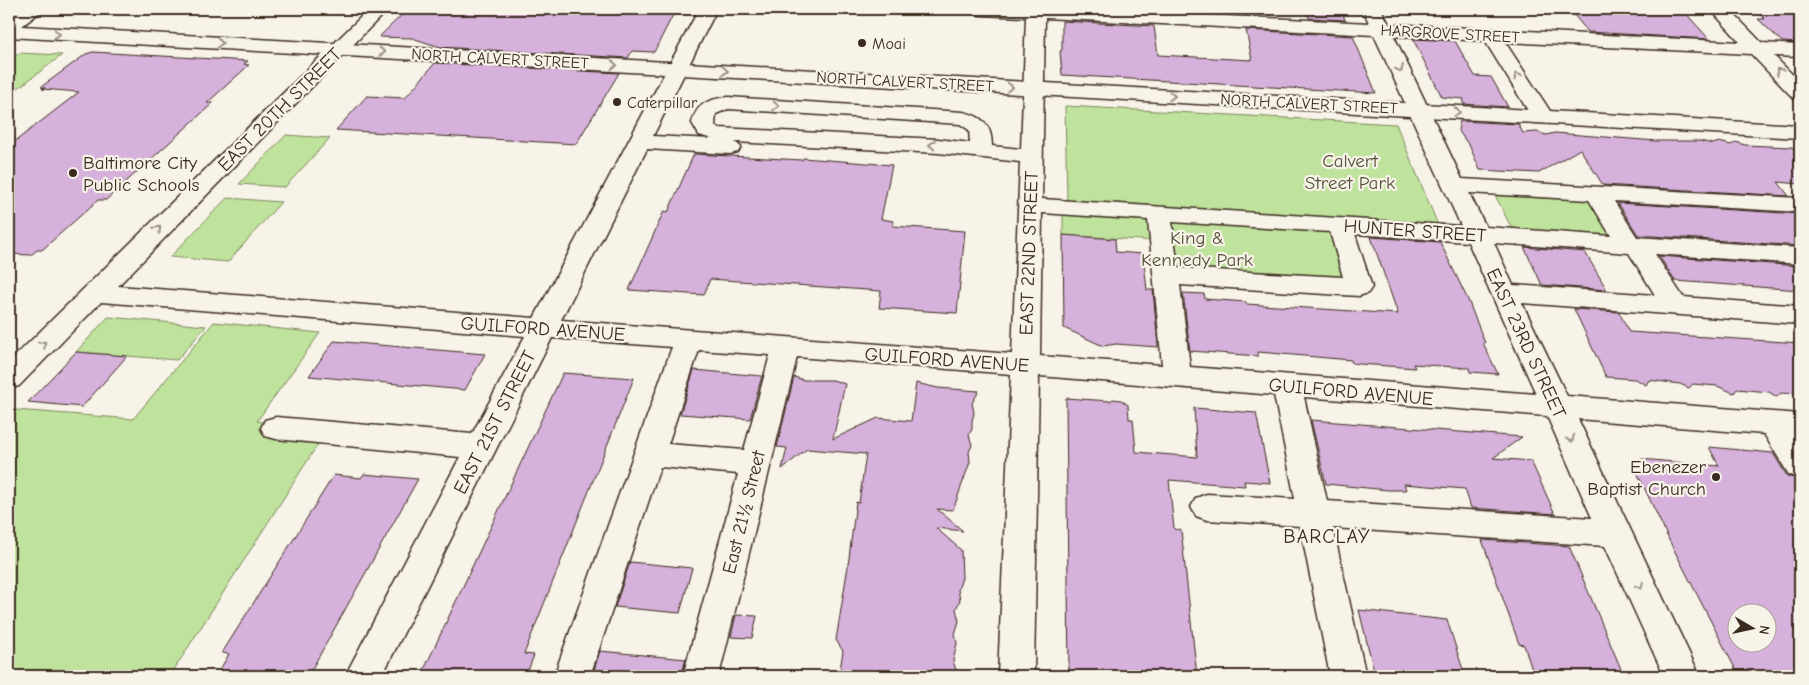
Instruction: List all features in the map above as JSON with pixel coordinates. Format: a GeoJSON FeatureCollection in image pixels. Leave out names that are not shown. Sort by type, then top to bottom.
{"type":"FeatureCollection","features":[{"type":"Feature","properties":{"kind":"street"},"geometry":{"type":"LineString","coordinates":[[9,26],[34,9]]}},
{"type":"Feature","properties":{"kind":"street","name":"EAST 20TH STREET"},"geometry":{"type":"LineString","coordinates":[[9,379],[379,9]]}},
{"type":"Feature","properties":{"kind":"street","name":"EAST 21ST STREET"},"geometry":{"type":"LineString","coordinates":[[363,676],[708,9]]}},
{"type":"Feature","properties":{"kind":"street","name":"HARGROVE STREET"},"geometry":{"type":"LineString","coordinates":[[980,9],[1377,19],[1491,35],[1800,51]]}},
{"type":"Feature","properties":{"kind":"street"},"geometry":{"type":"LineString","coordinates":[[1719,9],[1800,94]]}},
{"type":"Feature","properties":{"kind":"street","name":"EAST 22ND STREET"},"geometry":{"type":"LineString","coordinates":[[1016,676],[1036,10]]}},
{"type":"Feature","properties":{"kind":"street","name":"EAST 23RD STREET"},"geometry":{"type":"LineString","coordinates":[[1377,19],[1682,676]]}},
{"type":"Feature","properties":{"kind":"street","name":"NORTH CALVERT STREET"},"geometry":{"type":"LineString","coordinates":[[9,31],[1419,109],[1800,132]]}},
{"type":"Feature","properties":{"kind":"street"},"geometry":{"type":"LineString","coordinates":[[1491,35],[1543,116]]}},
{"type":"Feature","properties":{"kind":"street"},"geometry":{"type":"LineString","coordinates":[[980,151],[982,136],[978,126],[972,120],[963,118],[728,103],[711,107],[702,123],[703,128],[708,132],[717,134],[938,146],[980,151],[1031,162]]}},
{"type":"Feature","properties":{"kind":"street"},"geometry":{"type":"LineString","coordinates":[[639,142],[1031,162]]}},
{"type":"Feature","properties":{"kind":"street"},"geometry":{"type":"LineString","coordinates":[[1454,185],[1800,205]]}},
{"type":"Feature","properties":{"kind":"street"},"geometry":{"type":"LineString","coordinates":[[1597,193],[1675,306]]}},
{"type":"Feature","properties":{"kind":"street","name":"HUNTER STREET"},"geometry":{"type":"LineString","coordinates":[[1030,205],[1800,256]]}},
{"type":"Feature","properties":{"kind":"street"},"geometry":{"type":"LineString","coordinates":[[1159,213],[1177,377]]}},
{"type":"Feature","properties":{"kind":"street"},"geometry":{"type":"LineString","coordinates":[[1166,276],[1359,287],[1340,225]]}},
{"type":"Feature","properties":{"kind":"street","name":"GUILFORD AVENUE"},"geometry":{"type":"LineString","coordinates":[[94,293],[1787,424]]}},
{"type":"Feature","properties":{"kind":"street"},"geometry":{"type":"LineString","coordinates":[[1504,293],[1800,315]]}},
{"type":"Feature","properties":{"kind":"street"},"geometry":{"type":"LineString","coordinates":[[572,676],[689,339]]}},
{"type":"Feature","properties":{"kind":"street","name":"East 21½ Street"},"geometry":{"type":"LineString","coordinates":[[701,676],[786,347]]}},
{"type":"Feature","properties":{"kind":"street"},"geometry":{"type":"LineString","coordinates":[[1287,386],[1348,676]]}},
{"type":"Feature","properties":{"kind":"street"},"geometry":{"type":"LineString","coordinates":[[1787,424],[1800,466]]}},
{"type":"Feature","properties":{"kind":"street"},"geometry":{"type":"LineString","coordinates":[[276,428],[481,447]]}},
{"type":"Feature","properties":{"kind":"street"},"geometry":{"type":"LineString","coordinates":[[649,454],[756,463]]}},
{"type":"Feature","properties":{"kind":"street"},"geometry":{"type":"LineString","coordinates":[[1207,506],[1616,533]]}},
{"type":"Feature","properties":{"kind":"green space"},"geometry":{"type":"Polygon","coordinates":[[[19,53],[62,55],[9,95],[9,61],[19,53]]]}},
{"type":"Feature","properties":{"kind":"green space","name":"Calvert Street Park"},"geometry":{"type":"Polygon","coordinates":[[[1065,106],[1396,124],[1438,225],[1067,201],[1065,106]]]}},
{"type":"Feature","properties":{"kind":"green space"},"geometry":{"type":"Polygon","coordinates":[[[286,135],[330,138],[285,187],[239,184],[286,135]]]}},
{"type":"Feature","properties":{"kind":"green space"},"geometry":{"type":"Polygon","coordinates":[[[1493,191],[1591,198],[1614,236],[1512,229],[1493,191]]]}},
{"type":"Feature","properties":{"kind":"green space"},"geometry":{"type":"Polygon","coordinates":[[[227,198],[281,202],[228,262],[170,257],[227,198]]]}},
{"type":"Feature","properties":{"kind":"green space"},"geometry":{"type":"Polygon","coordinates":[[[1063,214],[1154,220],[1155,241],[1063,235],[1063,214]]]}},
{"type":"Feature","properties":{"kind":"green space","name":"King & Kennedy Park"},"geometry":{"type":"Polygon","coordinates":[[[1166,220],[1345,231],[1362,284],[1174,273],[1166,220]]]}},
{"type":"Feature","properties":{"kind":"green space"},"geometry":{"type":"Polygon","coordinates":[[[108,317],[206,326],[177,360],[76,352],[108,317]]]}},
{"type":"Feature","properties":{"kind":"green space"},"geometry":{"type":"Polygon","coordinates":[[[214,322],[320,333],[257,421],[315,430],[322,438],[175,668],[172,676],[9,676],[9,417],[16,410],[133,419],[214,322]]]}},
{"type":"Feature","properties":{"kind":"building"},"geometry":{"type":"Polygon","coordinates":[[[408,9],[497,9],[564,12],[564,9],[676,9],[654,52],[632,51],[628,58],[440,47],[412,38],[379,37],[408,9]]]}},
{"type":"Feature","properties":{"kind":"building"},"geometry":{"type":"Polygon","coordinates":[[[1305,9],[1341,9],[1345,20],[1309,18],[1305,9]]]}},
{"type":"Feature","properties":{"kind":"building"},"geometry":{"type":"Polygon","coordinates":[[[1569,9],[1682,9],[1709,39],[1588,32],[1569,9]]]}},
{"type":"Feature","properties":{"kind":"building"},"geometry":{"type":"Polygon","coordinates":[[[1754,9],[1800,9],[1800,43],[1782,42],[1758,19],[1765,19],[1754,9]]]}},
{"type":"Feature","properties":{"kind":"building"},"geometry":{"type":"Polygon","coordinates":[[[1062,21],[1154,26],[1158,55],[1252,60],[1246,30],[1353,36],[1376,93],[1062,75],[1060,51],[1062,50],[1062,21]]]}},
{"type":"Feature","properties":{"kind":"building"},"geometry":{"type":"Polygon","coordinates":[[[1413,39],[1455,41],[1475,76],[1491,77],[1508,107],[1463,104],[1464,99],[1442,97],[1413,39]]]}},
{"type":"Feature","properties":{"kind":"building","name":"Baltimore City Public Schools"},"geometry":{"type":"Polygon","coordinates":[[[93,52],[248,61],[244,64],[249,65],[207,103],[213,103],[106,200],[98,200],[42,250],[37,250],[31,255],[9,254],[9,146],[79,92],[42,89],[45,88],[41,87],[86,54],[93,52]]]}},
{"type":"Feature","properties":{"kind":"building"},"geometry":{"type":"Polygon","coordinates":[[[435,63],[619,73],[576,144],[336,130],[367,96],[405,98],[435,63]]]}},
{"type":"Feature","properties":{"kind":"building"},"geometry":{"type":"Polygon","coordinates":[[[1460,121],[1518,124],[1523,133],[1537,132],[1546,135],[1555,133],[1656,141],[1700,141],[1713,144],[1719,142],[1731,145],[1736,142],[1745,145],[1791,147],[1800,150],[1800,184],[1778,182],[1789,196],[1603,185],[1580,149],[1539,173],[1480,170],[1470,147],[1458,130],[1460,121]]]}},
{"type":"Feature","properties":{"kind":"building"},"geometry":{"type":"Polygon","coordinates":[[[694,154],[802,160],[803,158],[892,165],[881,219],[893,221],[893,226],[965,231],[957,313],[879,308],[881,291],[710,279],[704,295],[629,290],[664,211],[668,212],[694,154]]]}},
{"type":"Feature","properties":{"kind":"building"},"geometry":{"type":"Polygon","coordinates":[[[1618,203],[1800,214],[1800,246],[1638,235],[1618,203]]]}},
{"type":"Feature","properties":{"kind":"building"},"geometry":{"type":"Polygon","coordinates":[[[1063,235],[1115,239],[1116,252],[1143,254],[1147,290],[1153,290],[1158,347],[1116,344],[1103,346],[1064,328],[1063,235]]]}},
{"type":"Feature","properties":{"kind":"building"},"geometry":{"type":"Polygon","coordinates":[[[1371,237],[1440,242],[1468,300],[1485,343],[1483,343],[1498,374],[1470,372],[1469,368],[1413,364],[1415,368],[1360,364],[1352,363],[1351,360],[1258,352],[1258,356],[1190,351],[1183,293],[1204,294],[1205,299],[1246,302],[1246,304],[1398,314],[1371,237]]]}},
{"type":"Feature","properties":{"kind":"building"},"geometry":{"type":"Polygon","coordinates":[[[1524,247],[1585,252],[1607,290],[1542,285],[1524,247]]]}},
{"type":"Feature","properties":{"kind":"building"},"geometry":{"type":"Polygon","coordinates":[[[1659,256],[1800,266],[1800,290],[1675,281],[1659,256]]]}},
{"type":"Feature","properties":{"kind":"building"},"geometry":{"type":"Polygon","coordinates":[[[1574,309],[1619,312],[1629,332],[1800,343],[1800,394],[1781,393],[1777,397],[1769,392],[1737,389],[1734,393],[1717,386],[1693,384],[1689,388],[1680,384],[1649,380],[1646,385],[1635,379],[1606,377],[1574,309]]]}},
{"type":"Feature","properties":{"kind":"building"},"geometry":{"type":"Polygon","coordinates":[[[334,341],[485,354],[465,390],[309,376],[334,341]]]}},
{"type":"Feature","properties":{"kind":"building"},"geometry":{"type":"Polygon","coordinates":[[[76,352],[127,356],[82,407],[28,402],[76,352]]]}},
{"type":"Feature","properties":{"kind":"building"},"geometry":{"type":"Polygon","coordinates":[[[694,370],[762,376],[750,419],[680,414],[694,370]]]}},
{"type":"Feature","properties":{"kind":"building"},"geometry":{"type":"Polygon","coordinates":[[[563,373],[634,378],[524,654],[534,655],[526,676],[421,676],[563,373]]]}},
{"type":"Feature","properties":{"kind":"building"},"geometry":{"type":"Polygon","coordinates":[[[794,377],[804,380],[833,380],[845,384],[833,439],[878,418],[911,421],[916,383],[938,388],[979,391],[972,403],[974,413],[972,429],[969,435],[972,445],[969,452],[970,462],[953,510],[937,509],[963,531],[936,528],[961,550],[962,578],[958,590],[960,600],[956,609],[959,621],[955,634],[957,643],[953,661],[958,676],[839,676],[843,651],[836,640],[856,502],[859,503],[866,454],[807,449],[782,469],[787,448],[777,447],[794,377]]]}},
{"type":"Feature","properties":{"kind":"building"},"geometry":{"type":"Polygon","coordinates":[[[1066,398],[1121,400],[1128,405],[1129,419],[1133,419],[1136,452],[1197,457],[1194,408],[1256,413],[1270,483],[1244,481],[1245,486],[1169,480],[1174,529],[1181,530],[1197,676],[1069,676],[1066,398]]]}},
{"type":"Feature","properties":{"kind":"building"},"geometry":{"type":"Polygon","coordinates":[[[1311,420],[1522,437],[1493,458],[1531,461],[1555,514],[1471,508],[1465,489],[1404,484],[1406,490],[1388,490],[1326,484],[1311,420]]]}},
{"type":"Feature","properties":{"kind":"building"},"geometry":{"type":"Polygon","coordinates":[[[1709,447],[1773,453],[1787,476],[1800,480],[1800,676],[1739,676],[1727,652],[1776,652],[1776,602],[1726,602],[1726,651],[1669,540],[1633,464],[1645,465],[1641,459],[1719,466],[1709,447]]]}},
{"type":"Feature","properties":{"kind":"building"},"geometry":{"type":"Polygon","coordinates":[[[364,474],[418,479],[308,676],[248,676],[218,673],[229,654],[222,653],[334,475],[361,478],[364,474]]]}},
{"type":"Feature","properties":{"kind":"building"},"geometry":{"type":"Polygon","coordinates":[[[1482,540],[1569,546],[1624,676],[1534,676],[1524,645],[1519,644],[1482,540]]]}},
{"type":"Feature","properties":{"kind":"building"},"geometry":{"type":"Polygon","coordinates":[[[630,562],[692,568],[680,613],[615,607],[630,562]]]}},
{"type":"Feature","properties":{"kind":"building"},"geometry":{"type":"Polygon","coordinates":[[[1359,610],[1447,620],[1465,676],[1374,671],[1359,610]]]}},
{"type":"Feature","properties":{"kind":"building"},"geometry":{"type":"Polygon","coordinates":[[[736,615],[757,616],[752,638],[731,637],[736,615]]]}},
{"type":"Feature","properties":{"kind":"building"},"geometry":{"type":"Polygon","coordinates":[[[600,651],[686,659],[681,676],[592,676],[600,651]]]}},
{"type":"Feature","properties":{"kind":"place","name":"Moai"},"geometry":{"type":"Point","coordinates":[862,43]}},
{"type":"Feature","properties":{"kind":"place","name":"Caterpillar"},"geometry":{"type":"Point","coordinates":[617,102]}},
{"type":"Feature","properties":{"kind":"place","name":"Baltimore City Public Schools"},"geometry":{"type":"Point","coordinates":[73,173]}},
{"type":"Feature","properties":{"kind":"place","name":"Ebenezer Baptist Church"},"geometry":{"type":"Point","coordinates":[1716,477]}},
{"type":"Feature","properties":{"kind":"district","name":"BARCLAY"},"geometry":{"type":"Point","coordinates":[1327,536]}}]}
